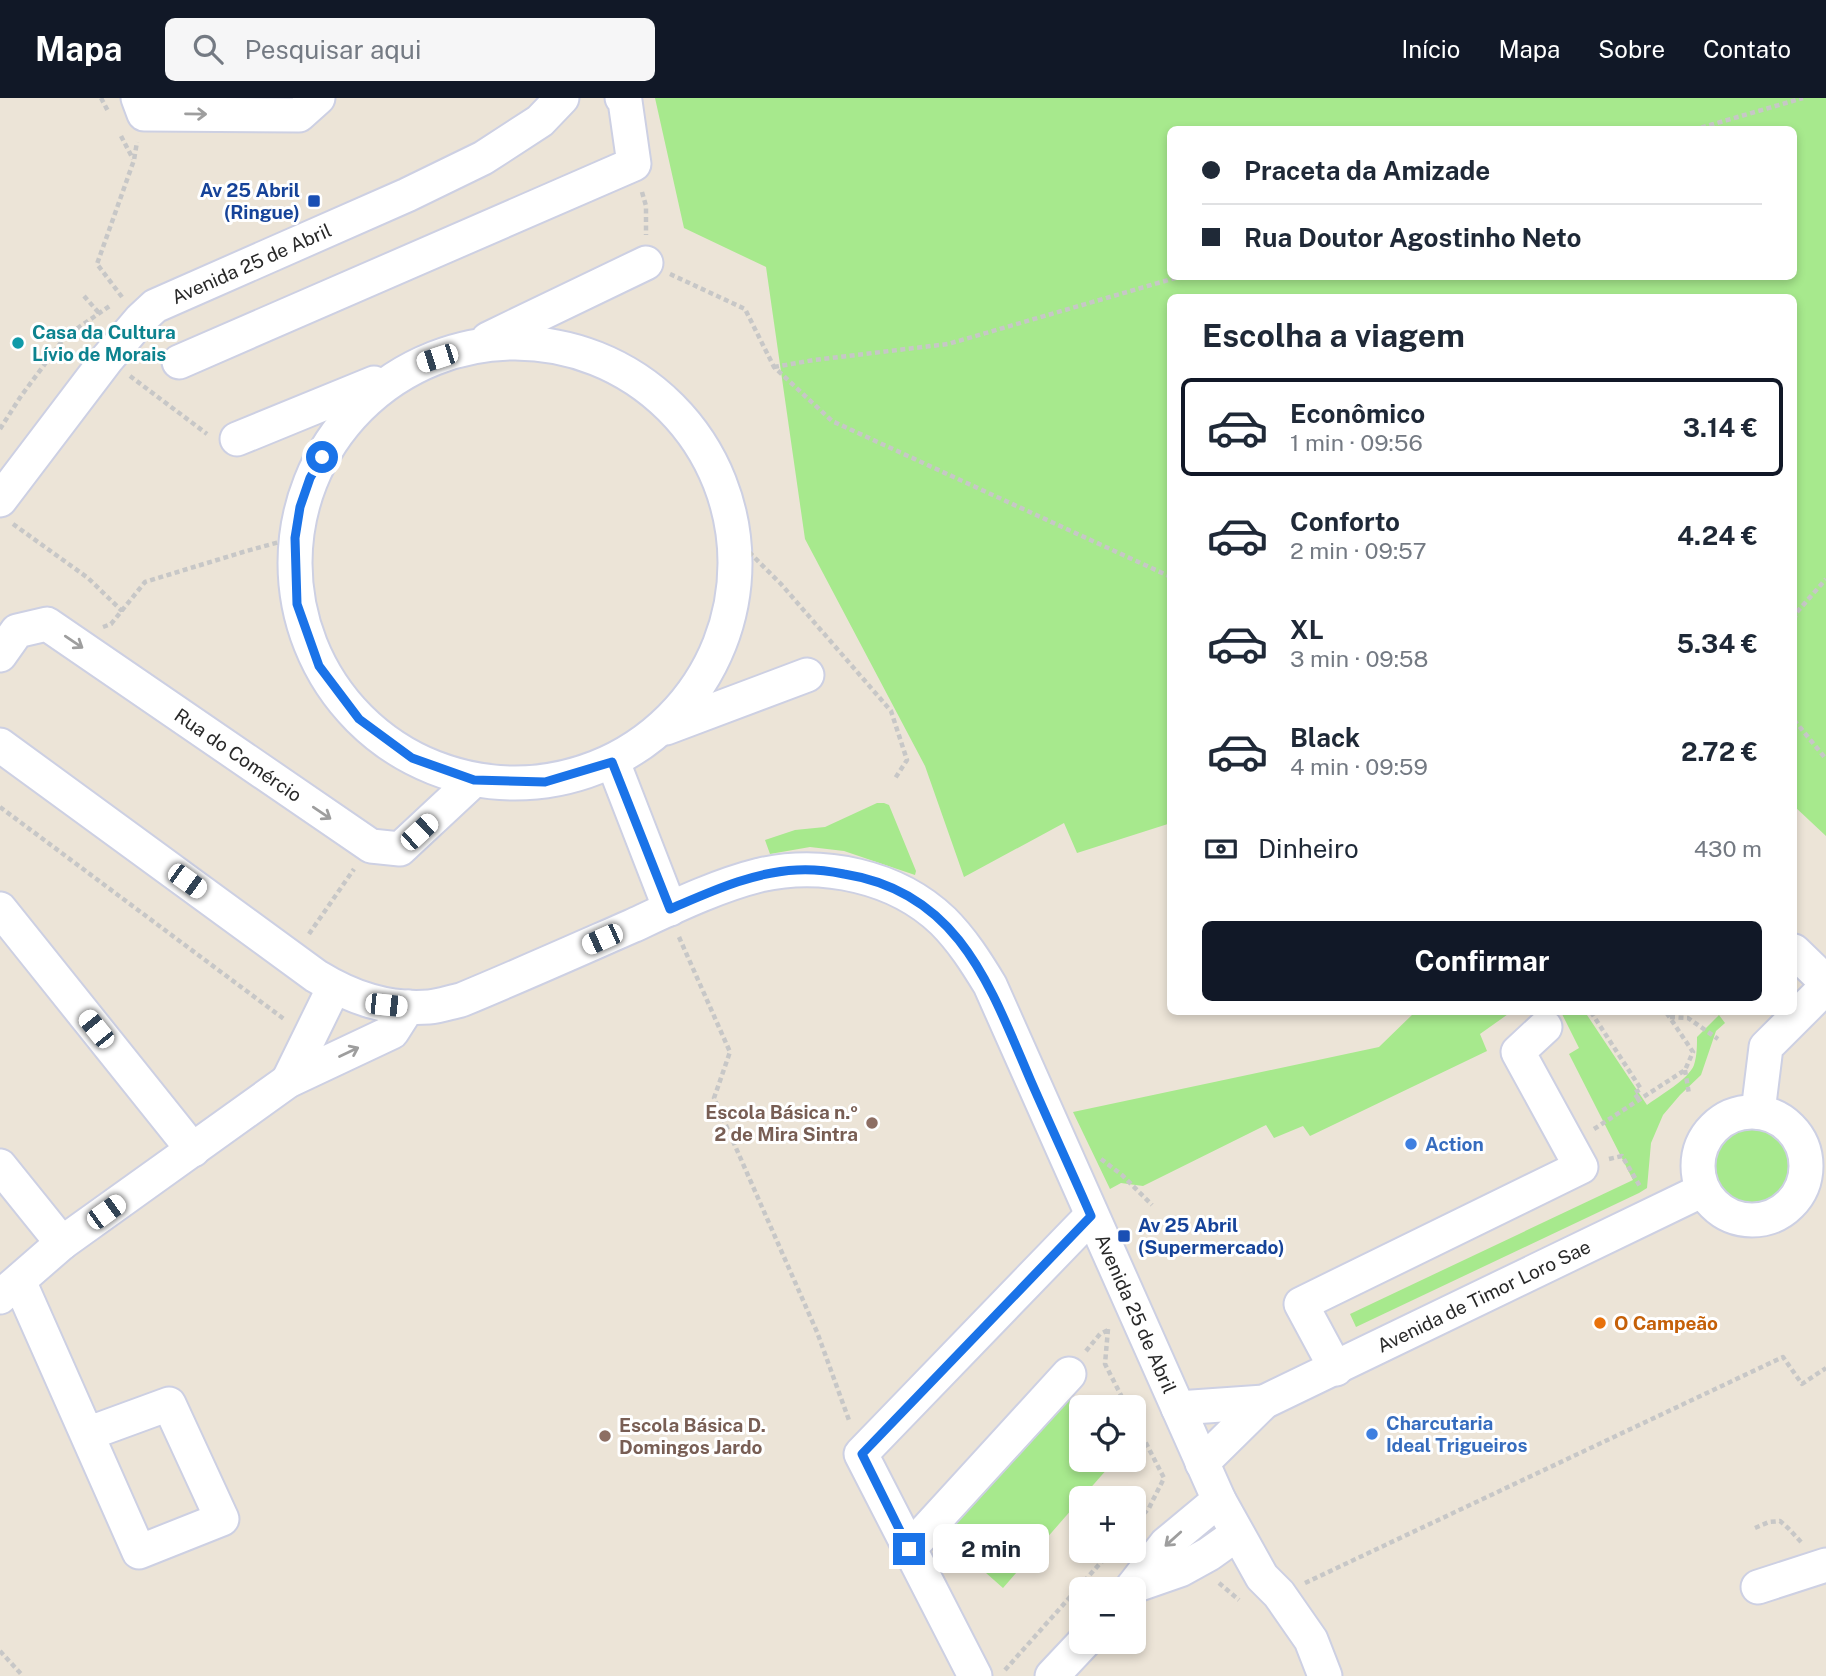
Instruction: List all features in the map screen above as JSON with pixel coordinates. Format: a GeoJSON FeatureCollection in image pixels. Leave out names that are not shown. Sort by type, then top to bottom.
{"type":"FeatureCollection","features":[{"type":"Feature","properties":{"kind":"street"},"geometry":{"type":"LineString","coordinates":[[138,98],[144,114],[299,115],[318,98]]}},
{"type":"Feature","properties":{"kind":"street","name":"Avenida 25 de Abril"},"geometry":{"type":"LineString","coordinates":[[6,511],[107,359],[155,306],[407,195],[483,158],[541,121],[562,98]]}},
{"type":"Feature","properties":{"kind":"street"},"geometry":{"type":"LineString","coordinates":[[179,362],[634,164],[625,101],[622,98]]}},
{"type":"Feature","properties":{"kind":"street"},"geometry":{"type":"LineString","coordinates":[[237,439],[418,364],[477,345],[646,263]]}},
{"type":"Feature","properties":{"kind":"street"},"geometry":{"type":"LineString","coordinates":[[477,345],[539,342],[611,363],[673,407],[717,468],[737,540],[736,593],[722,645],[697,692],[661,731]]}},
{"type":"Feature","properties":{"kind":"street"},"geometry":{"type":"LineString","coordinates":[[418,364],[366,399],[334,435],[310,478],[300,507],[295,538],[297,604],[319,666],[359,719],[412,758],[474,780],[545,782],[612,762],[661,731],[807,675]]}},
{"type":"Feature","properties":{"kind":"street","name":"Rua do Comércio"},"geometry":{"type":"LineString","coordinates":[[0,655],[17,631],[47,624],[370,846],[400,849],[474,780]]}},
{"type":"Feature","properties":{"kind":"street","name":"Avenida 25 de Abril"},"geometry":{"type":"LineString","coordinates":[[0,746],[316,976],[366,1001],[408,1007],[431,1007],[461,1000],[674,921],[729,884],[760,875],[796,870],[823,870],[862,877],[892,887],[917,901],[942,920],[966,947],[990,985],[1091,1216],[1118,1322],[1178,1409],[1237,1534],[1270,1585],[1311,1640],[1325,1676]]}},
{"type":"Feature","properties":{"kind":"street"},"geometry":{"type":"LineString","coordinates":[[612,762],[674,921]]}},
{"type":"Feature","properties":{"kind":"street"},"geometry":{"type":"LineString","coordinates":[[0,909],[192,1150]]}},
{"type":"Feature","properties":{"kind":"street"},"geometry":{"type":"LineString","coordinates":[[1758,1112],[1766,1047],[1826,985],[1797,954]]}},
{"type":"Feature","properties":{"kind":"street"},"geometry":{"type":"LineString","coordinates":[[288,1081],[334,987]]}},
{"type":"Feature","properties":{"kind":"street"},"geometry":{"type":"LineString","coordinates":[[87,1434],[169,1404],[222,1519],[139,1552],[87,1434],[9,1289],[62,1243],[288,1081],[392,1032],[408,1007]]}},
{"type":"Feature","properties":{"kind":"street"},"geometry":{"type":"LineString","coordinates":[[1336,1368],[1301,1304],[1576,1156],[1518,1052],[1545,1027]]}},
{"type":"Feature","properties":{"kind":"street"},"geometry":{"type":"LineString","coordinates":[[1758,1112],[1777,1118],[1793,1131],[1803,1149],[1806,1169],[1802,1189],[1790,1205],[1773,1217],[1752,1221],[1732,1217],[1715,1207],[1703,1190],[1698,1175],[1698,1158],[1703,1142],[1712,1129],[1726,1119],[1741,1113],[1758,1112]]}},
{"type":"Feature","properties":{"kind":"street"},"geometry":{"type":"LineString","coordinates":[[0,1167],[62,1243]]}},
{"type":"Feature","properties":{"kind":"street","name":"Avenida de Timor Loro Sae"},"geometry":{"type":"LineString","coordinates":[[1202,1463],[1264,1402],[1703,1190]]}},
{"type":"Feature","properties":{"kind":"street"},"geometry":{"type":"LineString","coordinates":[[975,1676],[862,1454],[1091,1216]]}},
{"type":"Feature","properties":{"kind":"street"},"geometry":{"type":"LineString","coordinates":[[909,1549],[1069,1374]]}},
{"type":"Feature","properties":{"kind":"street","name":"Avenida de Timor Loro Sae"},"geometry":{"type":"LineString","coordinates":[[1178,1409],[1264,1402]]}},
{"type":"Feature","properties":{"kind":"street"},"geometry":{"type":"LineString","coordinates":[[1141,1577],[1167,1544],[1219,1500]]}},
{"type":"Feature","properties":{"kind":"street"},"geometry":{"type":"LineString","coordinates":[[1194,1576],[1209,1554],[1237,1534]]}},
{"type":"Feature","properties":{"kind":"street"},"geometry":{"type":"LineString","coordinates":[[1758,1587],[1822,1566]]}},
{"type":"Feature","properties":{"kind":"street"},"geometry":{"type":"LineString","coordinates":[[1146,1585],[1194,1576],[1204,1569],[1270,1585]]}},
{"type":"Feature","properties":{"kind":"street"},"geometry":{"type":"LineString","coordinates":[[1052,1676],[1073,1654]]}},
{"type":"Feature","properties":{"kind":"path"},"geometry":{"type":"LineString","coordinates":[[1707,126],[1803,98]]}},
{"type":"Feature","properties":{"kind":"path"},"geometry":{"type":"LineString","coordinates":[[113,285],[97,264],[134,160]]}},
{"type":"Feature","properties":{"kind":"path"},"geometry":{"type":"LineString","coordinates":[[634,164],[646,206],[646,263],[745,309],[774,367],[832,421],[1167,576]]}},
{"type":"Feature","properties":{"kind":"path"},"geometry":{"type":"LineString","coordinates":[[774,367],[814,359],[948,344],[1168,280]]}},
{"type":"Feature","properties":{"kind":"path"},"geometry":{"type":"LineString","coordinates":[[85,296],[99,313]]}},
{"type":"Feature","properties":{"kind":"path"},"geometry":{"type":"LineString","coordinates":[[107,359],[194,423]]}},
{"type":"Feature","properties":{"kind":"path"},"geometry":{"type":"LineString","coordinates":[[6,511],[88,578],[122,611]]}},
{"type":"Feature","properties":{"kind":"path"},"geometry":{"type":"LineString","coordinates":[[69,639],[111,624],[145,582],[295,538]]}},
{"type":"Feature","properties":{"kind":"path"},"geometry":{"type":"LineString","coordinates":[[737,540],[781,584],[891,710],[907,760],[894,780]]}},
{"type":"Feature","properties":{"kind":"path"},"geometry":{"type":"LineString","coordinates":[[1797,612],[1826,579]]}},
{"type":"Feature","properties":{"kind":"path"},"geometry":{"type":"LineString","coordinates":[[1797,724],[1826,759]]}},
{"type":"Feature","properties":{"kind":"path"},"geometry":{"type":"LineString","coordinates":[[0,807],[285,1019]]}},
{"type":"Feature","properties":{"kind":"path"},"geometry":{"type":"LineString","coordinates":[[322,915],[356,866]]}},
{"type":"Feature","properties":{"kind":"path"},"geometry":{"type":"LineString","coordinates":[[674,921],[730,1052],[714,1098],[817,1332],[862,1454]]}},
{"type":"Feature","properties":{"kind":"path"},"geometry":{"type":"LineString","coordinates":[[1593,1015],[1641,1089],[1634,1093],[1640,1101]]}},
{"type":"Feature","properties":{"kind":"path"},"geometry":{"type":"LineString","coordinates":[[1576,1156],[1640,1101],[1685,1070],[1693,1052],[1670,1017]]}},
{"type":"Feature","properties":{"kind":"path"},"geometry":{"type":"LineString","coordinates":[[1670,1017],[1688,1018],[1718,1039]]}},
{"type":"Feature","properties":{"kind":"path"},"geometry":{"type":"LineString","coordinates":[[1685,1070],[1689,1094]]}},
{"type":"Feature","properties":{"kind":"path"},"geometry":{"type":"LineString","coordinates":[[1576,1156],[1622,1156],[1646,1196]]}},
{"type":"Feature","properties":{"kind":"path"},"geometry":{"type":"LineString","coordinates":[[1100,1159],[1122,1175],[1152,1205]]}},
{"type":"Feature","properties":{"kind":"path"},"geometry":{"type":"LineString","coordinates":[[1069,1374],[1100,1334],[1118,1322]]}},
{"type":"Feature","properties":{"kind":"path"},"geometry":{"type":"LineString","coordinates":[[1118,1322],[1105,1364],[1121,1395]]}},
{"type":"Feature","properties":{"kind":"path"},"geometry":{"type":"LineString","coordinates":[[1270,1585],[1331,1571],[1783,1357],[1802,1384],[1826,1368]]}},
{"type":"Feature","properties":{"kind":"path"},"geometry":{"type":"LineString","coordinates":[[1146,1443],[1164,1478],[1146,1511]]}},
{"type":"Feature","properties":{"kind":"path"},"geometry":{"type":"LineString","coordinates":[[1755,1528],[1780,1521],[1822,1566]]}},
{"type":"Feature","properties":{"kind":"path"},"geometry":{"type":"LineString","coordinates":[[999,1676],[1100,1563]]}},
{"type":"Feature","properties":{"kind":"path"},"geometry":{"type":"LineString","coordinates":[[1194,1576],[1219,1583],[1242,1603]]}},
{"type":"Feature","properties":{"kind":"path"},"geometry":{"type":"LineString","coordinates":[[0,1651],[23,1676]]}},
{"type":"Feature","properties":{"kind":"green space"},"geometry":{"type":"Polygon","coordinates":[[[655,98],[1826,98],[1826,836],[1797,809],[1797,294],[1167,294],[1167,824],[1077,853],[1064,823],[964,877],[925,766],[805,539],[766,267],[684,228],[655,98]]]}},
{"type":"Feature","properties":{"kind":"green space"},"geometry":{"type":"Polygon","coordinates":[[[877,803],[889,805],[916,871],[915,875],[844,851],[810,847],[770,854],[765,840],[795,830],[825,827],[877,803]]]}},
{"type":"Feature","properties":{"kind":"green space"},"geometry":{"type":"Polygon","coordinates":[[[1412,1015],[1507,1015],[1480,1034],[1487,1051],[1310,1136],[1303,1126],[1274,1138],[1266,1125],[1143,1186],[1121,1183],[1110,1189],[1073,1112],[1379,1047],[1412,1015]]]}},
{"type":"Feature","properties":{"kind":"green space"},"geometry":{"type":"Polygon","coordinates":[[[1562,1015],[1587,1015],[1647,1105],[1691,1070],[1696,1058],[1697,1037],[1719,1015],[1725,1023],[1716,1031],[1701,1075],[1663,1115],[1651,1143],[1647,1188],[1356,1327],[1350,1314],[1633,1180],[1569,1054],[1579,1048],[1562,1015]]]}},
{"type":"Feature","properties":{"kind":"green space"},"geometry":{"type":"Polygon","coordinates":[[[1751,1129],[1766,1132],[1778,1141],[1787,1153],[1790,1168],[1787,1183],[1778,1195],[1766,1204],[1751,1207],[1736,1204],[1724,1195],[1715,1183],[1712,1168],[1715,1153],[1724,1141],[1736,1132],[1751,1129]]]}},
{"type":"Feature","properties":{"kind":"green space"},"geometry":{"type":"Polygon","coordinates":[[[1064,1395],[1069,1399],[1069,1472],[1104,1472],[1092,1486],[1069,1486],[1069,1513],[1003,1588],[942,1534],[1064,1395]]]}},
{"type":"Feature","properties":{"kind":"place","name":"Av 25 Abril (Ringue)"},"geometry":{"type":"Point","coordinates":[314,201]}},
{"type":"Feature","properties":{"kind":"place","name":"Casa da Cultura Lívio de Morais"},"geometry":{"type":"Point","coordinates":[18,343]}},
{"type":"Feature","properties":{"kind":"place","name":"Escola Básica n.º 2 de Mira Sintra"},"geometry":{"type":"Point","coordinates":[872,1123]}},
{"type":"Feature","properties":{"kind":"place","name":"Action"},"geometry":{"type":"Point","coordinates":[1411,1144]}},
{"type":"Feature","properties":{"kind":"place","name":"Av 25 Abril (Supermercado)"},"geometry":{"type":"Point","coordinates":[1124,1236]}},
{"type":"Feature","properties":{"kind":"place","name":"O Campeão"},"geometry":{"type":"Point","coordinates":[1600,1323]}},
{"type":"Feature","properties":{"kind":"place","name":"Charcutaria Ideal Trigueiros"},"geometry":{"type":"Point","coordinates":[1372,1434]}},
{"type":"Feature","properties":{"kind":"place","name":"Escola Básica D. Domingos Jardo"},"geometry":{"type":"Point","coordinates":[605,1436]}},
{"type":"Feature","properties":{"kind":"route"},"geometry":{"type":"LineString","coordinates":[[322,457],[310,478],[300,507],[295,538],[297,604],[319,666],[359,719],[412,758],[474,780],[545,782],[612,762],[670,909],[729,884],[760,875],[796,870],[823,870],[862,877],[892,887],[942,920],[966,947],[990,985],[1091,1216],[862,1454],[909,1549]]}}]}
